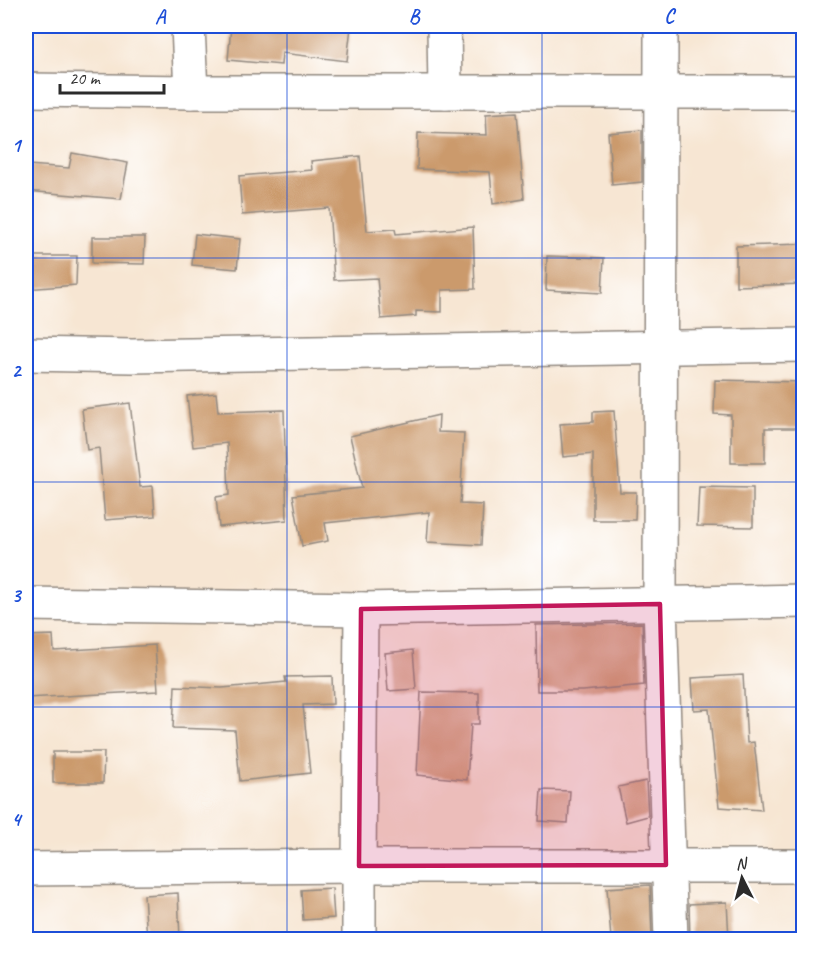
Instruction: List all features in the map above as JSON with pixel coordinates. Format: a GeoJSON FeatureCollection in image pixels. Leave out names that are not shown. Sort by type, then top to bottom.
{"type":"FeatureCollection","features":[{"type":"Feature","properties":{"kind":"street"},"geometry":{"type":"LineString","coordinates":[[188,26],[190,92]]}},
{"type":"Feature","properties":{"kind":"street"},"geometry":{"type":"LineString","coordinates":[[444,26],[445,92]]}},
{"type":"Feature","properties":{"kind":"street"},"geometry":{"type":"LineString","coordinates":[[661,26],[659,92],[660,604],[670,939]]}},
{"type":"Feature","properties":{"kind":"street"},"geometry":{"type":"LineString","coordinates":[[26,90],[804,92]]}},
{"type":"Feature","properties":{"kind":"street"},"geometry":{"type":"LineString","coordinates":[[26,354],[132,356],[804,345]]}},
{"type":"Feature","properties":{"kind":"street"},"geometry":{"type":"LineString","coordinates":[[26,604],[361,609],[804,601]]}},
{"type":"Feature","properties":{"kind":"street"},"geometry":{"type":"LineString","coordinates":[[359,939],[361,609]]}},
{"type":"Feature","properties":{"kind":"street"},"geometry":{"type":"LineString","coordinates":[[26,869],[804,866]]}},
{"type":"Feature","properties":{"kind":"highlighted area"},"geometry":{"type":"Polygon","coordinates":[[[660,604],[666,865],[359,866],[361,609],[660,604]]]}},
{"type":"Feature","properties":{"kind":"building"},"geometry":{"type":"Polygon","coordinates":[[[231,26],[278,30],[278,26],[351,27],[347,61],[282,53],[281,65],[228,60],[231,26]]]}},
{"type":"Feature","properties":{"kind":"building"},"geometry":{"type":"Polygon","coordinates":[[[517,112],[524,199],[493,204],[490,172],[417,169],[418,133],[487,135],[486,114],[517,112]]]}},
{"type":"Feature","properties":{"kind":"building"},"geometry":{"type":"Polygon","coordinates":[[[642,130],[642,182],[612,185],[608,133],[642,130]]]}},
{"type":"Feature","properties":{"kind":"building"},"geometry":{"type":"Polygon","coordinates":[[[72,153],[128,163],[121,199],[26,191],[28,165],[69,168],[72,153]]]}},
{"type":"Feature","properties":{"kind":"building"},"geometry":{"type":"Polygon","coordinates":[[[360,156],[367,231],[395,229],[396,234],[473,227],[475,289],[442,290],[442,312],[416,311],[416,316],[381,319],[377,278],[334,280],[329,208],[242,215],[239,176],[312,170],[311,161],[360,156]]]}},
{"type":"Feature","properties":{"kind":"building"},"geometry":{"type":"Polygon","coordinates":[[[195,234],[240,239],[237,269],[192,265],[195,234]]]}},
{"type":"Feature","properties":{"kind":"building"},"geometry":{"type":"Polygon","coordinates":[[[92,237],[145,237],[144,264],[92,263],[92,237]]]}},
{"type":"Feature","properties":{"kind":"building"},"geometry":{"type":"Polygon","coordinates":[[[804,244],[804,284],[736,286],[736,246],[804,244]]]}},
{"type":"Feature","properties":{"kind":"building"},"geometry":{"type":"Polygon","coordinates":[[[26,256],[77,256],[76,285],[26,289],[26,256]]]}},
{"type":"Feature","properties":{"kind":"building"},"geometry":{"type":"Polygon","coordinates":[[[547,256],[604,258],[602,293],[546,290],[547,256]]]}},
{"type":"Feature","properties":{"kind":"building"},"geometry":{"type":"Polygon","coordinates":[[[715,380],[804,382],[804,428],[765,428],[765,463],[731,463],[731,415],[714,414],[715,380]]]}},
{"type":"Feature","properties":{"kind":"building"},"geometry":{"type":"Polygon","coordinates":[[[216,393],[218,412],[284,410],[287,520],[219,527],[216,497],[229,495],[227,443],[193,447],[187,396],[216,393]]]}},
{"type":"Feature","properties":{"kind":"building"},"geometry":{"type":"Polygon","coordinates":[[[130,403],[140,487],[153,486],[155,516],[105,520],[99,448],[87,450],[82,409],[130,403]]]}},
{"type":"Feature","properties":{"kind":"building"},"geometry":{"type":"Polygon","coordinates":[[[614,411],[620,492],[636,492],[635,520],[593,520],[593,454],[563,457],[560,424],[593,422],[593,412],[614,411]]]}},
{"type":"Feature","properties":{"kind":"building"},"geometry":{"type":"Polygon","coordinates":[[[439,415],[438,432],[464,433],[460,504],[483,505],[481,545],[427,542],[429,512],[325,523],[328,541],[302,546],[293,495],[362,488],[350,436],[439,415]]]}},
{"type":"Feature","properties":{"kind":"building"},"geometry":{"type":"Polygon","coordinates":[[[699,487],[753,488],[753,527],[697,526],[699,487]]]}},
{"type":"Feature","properties":{"kind":"building"},"geometry":{"type":"Polygon","coordinates":[[[642,623],[644,685],[583,691],[537,691],[536,625],[642,623]]]}},
{"type":"Feature","properties":{"kind":"building"},"geometry":{"type":"Polygon","coordinates":[[[53,635],[54,651],[155,645],[158,691],[26,698],[26,636],[53,635]]]}},
{"type":"Feature","properties":{"kind":"building"},"geometry":{"type":"Polygon","coordinates":[[[413,650],[416,689],[388,691],[385,653],[413,650]]]}},
{"type":"Feature","properties":{"kind":"building"},"geometry":{"type":"Polygon","coordinates":[[[743,675],[747,743],[754,742],[762,810],[719,807],[709,709],[694,710],[692,678],[743,675]]]}},
{"type":"Feature","properties":{"kind":"building"},"geometry":{"type":"Polygon","coordinates":[[[332,676],[333,704],[303,705],[310,773],[240,781],[235,730],[173,728],[175,686],[222,688],[286,682],[285,677],[332,676]]]}},
{"type":"Feature","properties":{"kind":"building"},"geometry":{"type":"Polygon","coordinates":[[[421,692],[479,693],[479,724],[471,724],[467,780],[417,775],[421,692]]]}},
{"type":"Feature","properties":{"kind":"building"},"geometry":{"type":"Polygon","coordinates":[[[53,752],[104,752],[103,783],[53,783],[53,752]]]}},
{"type":"Feature","properties":{"kind":"building"},"geometry":{"type":"Polygon","coordinates":[[[646,781],[648,816],[626,822],[618,787],[646,781]]]}},
{"type":"Feature","properties":{"kind":"building"},"geometry":{"type":"Polygon","coordinates":[[[541,790],[570,791],[568,823],[539,821],[541,790]]]}},
{"type":"Feature","properties":{"kind":"building"},"geometry":{"type":"Polygon","coordinates":[[[650,885],[652,939],[611,939],[607,888],[650,885]]]}},
{"type":"Feature","properties":{"kind":"building"},"geometry":{"type":"Polygon","coordinates":[[[332,888],[334,918],[303,920],[301,890],[332,888]]]}},
{"type":"Feature","properties":{"kind":"building"},"geometry":{"type":"Polygon","coordinates":[[[178,893],[180,939],[147,939],[144,895],[178,893]]]}},
{"type":"Feature","properties":{"kind":"building"},"geometry":{"type":"Polygon","coordinates":[[[727,902],[729,939],[690,939],[689,904],[727,902]]]}}]}
